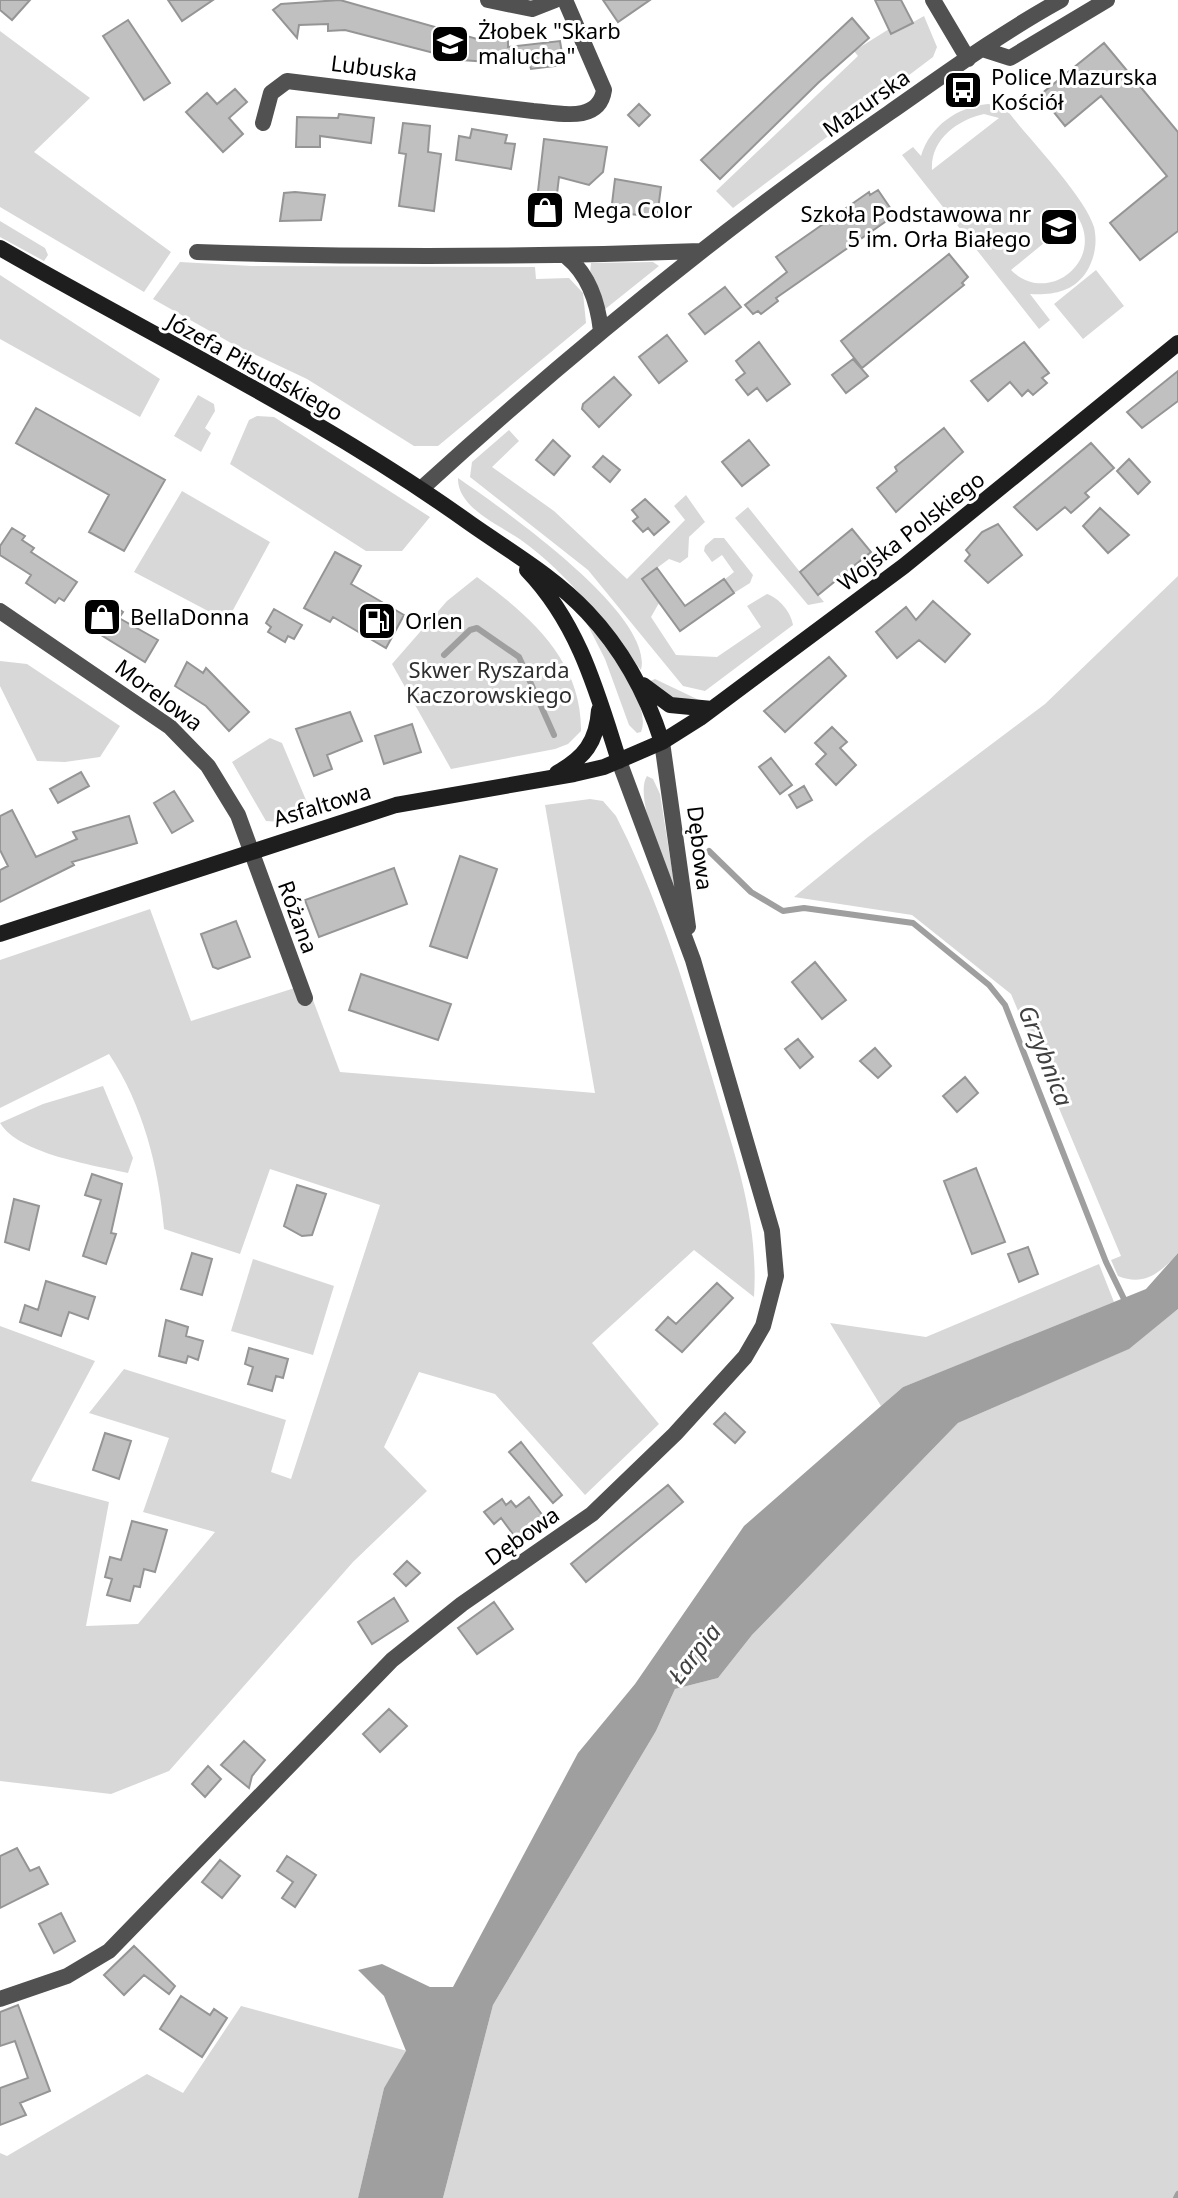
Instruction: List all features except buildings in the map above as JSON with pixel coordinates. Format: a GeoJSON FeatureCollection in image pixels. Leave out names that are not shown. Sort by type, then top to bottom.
{"type":"FeatureCollection","features":[{"type":"Feature","properties":{"kind":"street"},"geometry":{"type":"LineString","coordinates":[[488,0],[532,9],[555,0]]}},
{"type":"Feature","properties":{"kind":"street","name":"Lubuska"},"geometry":{"type":"LineString","coordinates":[[263,123],[271,93],[287,81],[569,114],[588,112],[600,104],[604,90],[602,80],[565,0]]}},
{"type":"Feature","properties":{"kind":"street"},"geometry":{"type":"LineString","coordinates":[[933,0],[975,54],[1010,58],[1107,0]]}},
{"type":"Feature","properties":{"kind":"street","name":"Mazurska"},"geometry":{"type":"LineString","coordinates":[[421,489],[601,331],[701,251],[975,54],[1061,0]]}},
{"type":"Feature","properties":{"kind":"street","name":"Józefa Piłsudskiego"},"geometry":{"type":"LineString","coordinates":[[0,248],[275,401],[421,489],[528,561],[576,601],[610,640],[637,679],[662,742]]}},
{"type":"Feature","properties":{"kind":"street"},"geometry":{"type":"LineString","coordinates":[[197,252],[329,257],[567,257],[701,251]]}},
{"type":"Feature","properties":{"kind":"street"},"geometry":{"type":"LineString","coordinates":[[567,257],[591,289],[601,331]]}},
{"type":"Feature","properties":{"kind":"street","name":"Wojska Polskiego"},"geometry":{"type":"LineString","coordinates":[[662,742],[714,708],[904,566],[1178,343]]}},
{"type":"Feature","properties":{"kind":"street","name":"Józefa Piłsudskiego"},"geometry":{"type":"LineString","coordinates":[[484,533],[522,565],[548,594],[575,637],[619,761]]}},
{"type":"Feature","properties":{"kind":"street","name":"Morelowa"},"geometry":{"type":"LineString","coordinates":[[0,611],[187,741],[215,776],[238,815],[251,851]]}},
{"type":"Feature","properties":{"kind":"street","name":"Józefa Piłsudskiego"},"geometry":{"type":"LineString","coordinates":[[637,679],[670,705],[693,710],[714,708]]}},
{"type":"Feature","properties":{"kind":"street","name":"Józefa Piłsudskiego"},"geometry":{"type":"LineString","coordinates":[[541,781],[568,767],[591,745],[598,723],[597,693]]}},
{"type":"Feature","properties":{"kind":"street","name":"Asfaltowa"},"geometry":{"type":"LineString","coordinates":[[0,934],[406,802],[541,781],[619,761],[662,742]]}},
{"type":"Feature","properties":{"kind":"street","name":"Dębowa"},"geometry":{"type":"LineString","coordinates":[[662,742],[693,960]]}},
{"type":"Feature","properties":{"kind":"street","name":"Dębowa"},"geometry":{"type":"LineString","coordinates":[[0,1999],[67,1976],[109,1951],[376,1675],[426,1631],[615,1494],[745,1357],[769,1311],[775,1258],[772,1231],[693,960],[619,761]]}},
{"type":"Feature","properties":{"kind":"street","name":"Różana"},"geometry":{"type":"LineString","coordinates":[[251,851],[305,998]]}},
{"type":"Feature","properties":{"kind":"green space"},"geometry":{"type":"Polygon","coordinates":[[[924,16],[937,47],[933,57],[733,208],[716,191],[858,56],[854,51],[889,29],[892,34],[924,16]]]}},
{"type":"Feature","properties":{"kind":"green space"},"geometry":{"type":"Polygon","coordinates":[[[0,31],[90,98],[34,152],[171,252],[144,292],[0,207],[0,31]]]}},
{"type":"Feature","properties":{"kind":"green space"},"geometry":{"type":"Polygon","coordinates":[[[977,106],[1000,106],[1010,114],[1069,185],[1094,227],[1096,240],[1093,258],[1079,280],[1060,292],[1030,294],[1050,320],[1039,329],[902,155],[913,147],[921,156],[938,127],[956,114],[977,106]],[[984,114],[964,121],[947,133],[935,149],[932,170],[999,118],[984,114]],[[1077,216],[1011,270],[1026,280],[1041,283],[1056,281],[1069,273],[1079,262],[1084,248],[1084,232],[1077,216]]]}},
{"type":"Feature","properties":{"kind":"green space"},"geometry":{"type":"Polygon","coordinates":[[[0,221],[45,248],[48,255],[44,261],[0,237],[0,221]]]}},
{"type":"Feature","properties":{"kind":"green space"},"geometry":{"type":"Polygon","coordinates":[[[180,262],[251,266],[535,267],[536,279],[569,278],[583,293],[586,323],[438,446],[414,446],[307,379],[231,343],[153,299],[180,262]]]}},
{"type":"Feature","properties":{"kind":"green space"},"geometry":{"type":"Polygon","coordinates":[[[653,262],[659,266],[604,310],[590,273],[591,263],[653,262]]]}},
{"type":"Feature","properties":{"kind":"green space"},"geometry":{"type":"Polygon","coordinates":[[[1096,270],[1124,306],[1083,339],[1054,304],[1096,270]]]}},
{"type":"Feature","properties":{"kind":"green space"},"geometry":{"type":"Polygon","coordinates":[[[0,275],[160,379],[140,417],[0,339],[0,275]]]}},
{"type":"Feature","properties":{"kind":"green space"},"geometry":{"type":"Polygon","coordinates":[[[198,395],[214,404],[215,411],[205,428],[211,433],[201,452],[174,436],[198,395]]]}},
{"type":"Feature","properties":{"kind":"green space"},"geometry":{"type":"Polygon","coordinates":[[[257,416],[274,417],[430,517],[402,551],[366,551],[230,464],[249,420],[257,416]]]}},
{"type":"Feature","properties":{"kind":"green space"},"geometry":{"type":"Polygon","coordinates":[[[509,430],[519,441],[492,467],[554,511],[627,579],[685,520],[674,506],[686,495],[705,522],[689,537],[688,557],[680,563],[669,559],[642,579],[659,603],[651,617],[676,655],[717,657],[761,627],[747,606],[767,594],[784,606],[793,625],[705,691],[683,686],[588,570],[470,477],[472,462],[509,430]]]}},
{"type":"Feature","properties":{"kind":"green space"},"geometry":{"type":"Polygon","coordinates":[[[458,478],[538,537],[600,592],[624,620],[639,647],[641,670],[586,600],[555,568],[521,540],[472,507],[464,498],[458,478]]]}},
{"type":"Feature","properties":{"kind":"green space"},"geometry":{"type":"Polygon","coordinates":[[[182,491],[270,542],[227,621],[134,572],[182,491]]]}},
{"type":"Feature","properties":{"kind":"green space"},"geometry":{"type":"Polygon","coordinates":[[[748,507],[824,602],[808,605],[735,518],[748,507]]]}},
{"type":"Feature","properties":{"kind":"green space"},"geometry":{"type":"Polygon","coordinates":[[[714,538],[724,538],[753,575],[750,583],[734,593],[724,580],[734,572],[722,555],[712,562],[704,551],[714,538]]]}},
{"type":"Feature","properties":{"kind":"green space"},"geometry":{"type":"Polygon","coordinates":[[[1178,576],[1178,1253],[1159,1272],[1136,1280],[1118,1276],[1111,1260],[1121,1256],[1011,994],[912,915],[794,897],[868,837],[1045,704],[1178,576]]]}},
{"type":"Feature","properties":{"kind":"green space","name":"Skwer Ryszarda Kaczorowskiego"},"geometry":{"type":"Polygon","coordinates":[[[477,577],[533,624],[562,661],[579,706],[581,731],[568,744],[555,749],[451,769],[392,664],[447,601],[477,577]]]}},
{"type":"Feature","properties":{"kind":"green space"},"geometry":{"type":"Polygon","coordinates":[[[579,608],[632,686],[643,719],[641,732],[637,733],[629,725],[605,659],[579,608]]]}},
{"type":"Feature","properties":{"kind":"green space"},"geometry":{"type":"Polygon","coordinates":[[[0,661],[27,664],[120,726],[100,757],[65,762],[37,761],[0,686],[0,661]]]}},
{"type":"Feature","properties":{"kind":"green space"},"geometry":{"type":"Polygon","coordinates":[[[655,679],[699,700],[675,701],[650,681],[655,679]]]}},
{"type":"Feature","properties":{"kind":"green space"},"geometry":{"type":"Polygon","coordinates":[[[270,738],[282,743],[311,812],[281,822],[266,821],[232,762],[270,738]]]}},
{"type":"Feature","properties":{"kind":"green space"},"geometry":{"type":"Polygon","coordinates":[[[647,776],[653,779],[660,794],[676,895],[648,817],[644,800],[647,776]]]}},
{"type":"Feature","properties":{"kind":"green space"},"geometry":{"type":"Polygon","coordinates":[[[590,799],[603,801],[616,816],[646,881],[683,982],[744,1189],[753,1242],[754,1297],[694,1250],[592,1343],[659,1424],[585,1495],[495,1394],[419,1372],[384,1447],[427,1491],[353,1562],[169,1771],[111,1794],[0,1781],[0,1326],[95,1361],[31,1481],[109,1502],[86,1626],[138,1624],[215,1532],[143,1512],[169,1438],[89,1413],[124,1369],[286,1420],[271,1472],[291,1479],[380,1205],[270,1169],[240,1254],[164,1229],[158,1183],[147,1138],[131,1094],[109,1054],[0,1108],[0,960],[150,909],[191,1021],[307,984],[340,1072],[595,1093],[545,805],[590,799]]]}},
{"type":"Feature","properties":{"kind":"green space"},"geometry":{"type":"Polygon","coordinates":[[[103,1086],[133,1158],[128,1173],[40,1150],[23,1143],[0,1123],[43,1104],[103,1086]]]}},
{"type":"Feature","properties":{"kind":"green space"},"geometry":{"type":"Polygon","coordinates":[[[253,1259],[334,1286],[313,1355],[231,1331],[253,1259]]]}},
{"type":"Feature","properties":{"kind":"green space"},"geometry":{"type":"Polygon","coordinates":[[[1099,1264],[1114,1302],[903,1387],[881,1406],[830,1323],[926,1337],[1099,1264]]]}},
{"type":"Feature","properties":{"kind":"green space"},"geometry":{"type":"Polygon","coordinates":[[[1178,1309],[1178,2198],[443,2198],[493,2005],[656,1731],[675,1689],[718,1678],[752,1635],[958,1423],[1128,1349],[1178,1309]]]}},
{"type":"Feature","properties":{"kind":"green space"},"geometry":{"type":"Polygon","coordinates":[[[241,2006],[407,2051],[384,2088],[358,2198],[0,2198],[0,2153],[7,2156],[147,2074],[183,2093],[241,2006]]]}},
{"type":"Feature","properties":{"kind":"water","name":"Łarpia"},"geometry":{"type":"Polygon","coordinates":[[[1178,1253],[1178,1309],[1129,1349],[958,1423],[752,1635],[718,1678],[675,1689],[656,1731],[493,2005],[443,2198],[358,2198],[384,2088],[406,2051],[384,1996],[358,1970],[382,1964],[430,1987],[453,1987],[578,1753],[635,1684],[744,1526],[881,1406],[903,1387],[1146,1289],[1178,1253]]]}},
{"type":"Feature","properties":{"kind":"waterway"},"geometry":{"type":"LineString","coordinates":[[444,655],[470,630],[477,628],[519,657],[554,735]]}},
{"type":"Feature","properties":{"kind":"waterway","name":"Grzybnica"},"geometry":{"type":"LineString","coordinates":[[709,851],[751,892],[783,911],[804,908],[913,923],[989,985],[1005,1005],[1106,1262],[1126,1303]]}},
{"type":"Feature","properties":{"kind":"waterway"},"geometry":{"type":"LineString","coordinates":[[1176,2198],[1178,2194]]}},
{"type":"Feature","properties":{"kind":"place","name":"Żłobek \"Skarb malucha\""},"geometry":{"type":"Point","coordinates":[450,44]}},
{"type":"Feature","properties":{"kind":"place","name":"Police Mazurska Kościół"},"geometry":{"type":"Point","coordinates":[963,90]}},
{"type":"Feature","properties":{"kind":"place","name":"Mega Color"},"geometry":{"type":"Point","coordinates":[545,210]}},
{"type":"Feature","properties":{"kind":"place","name":"Szkoła Podstawowa nr 5 im. Orła Białego"},"geometry":{"type":"Point","coordinates":[1059,227]}},
{"type":"Feature","properties":{"kind":"place","name":"BellaDonna"},"geometry":{"type":"Point","coordinates":[102,617]}},
{"type":"Feature","properties":{"kind":"place","name":"Orlen"},"geometry":{"type":"Point","coordinates":[377,621]}}]}
